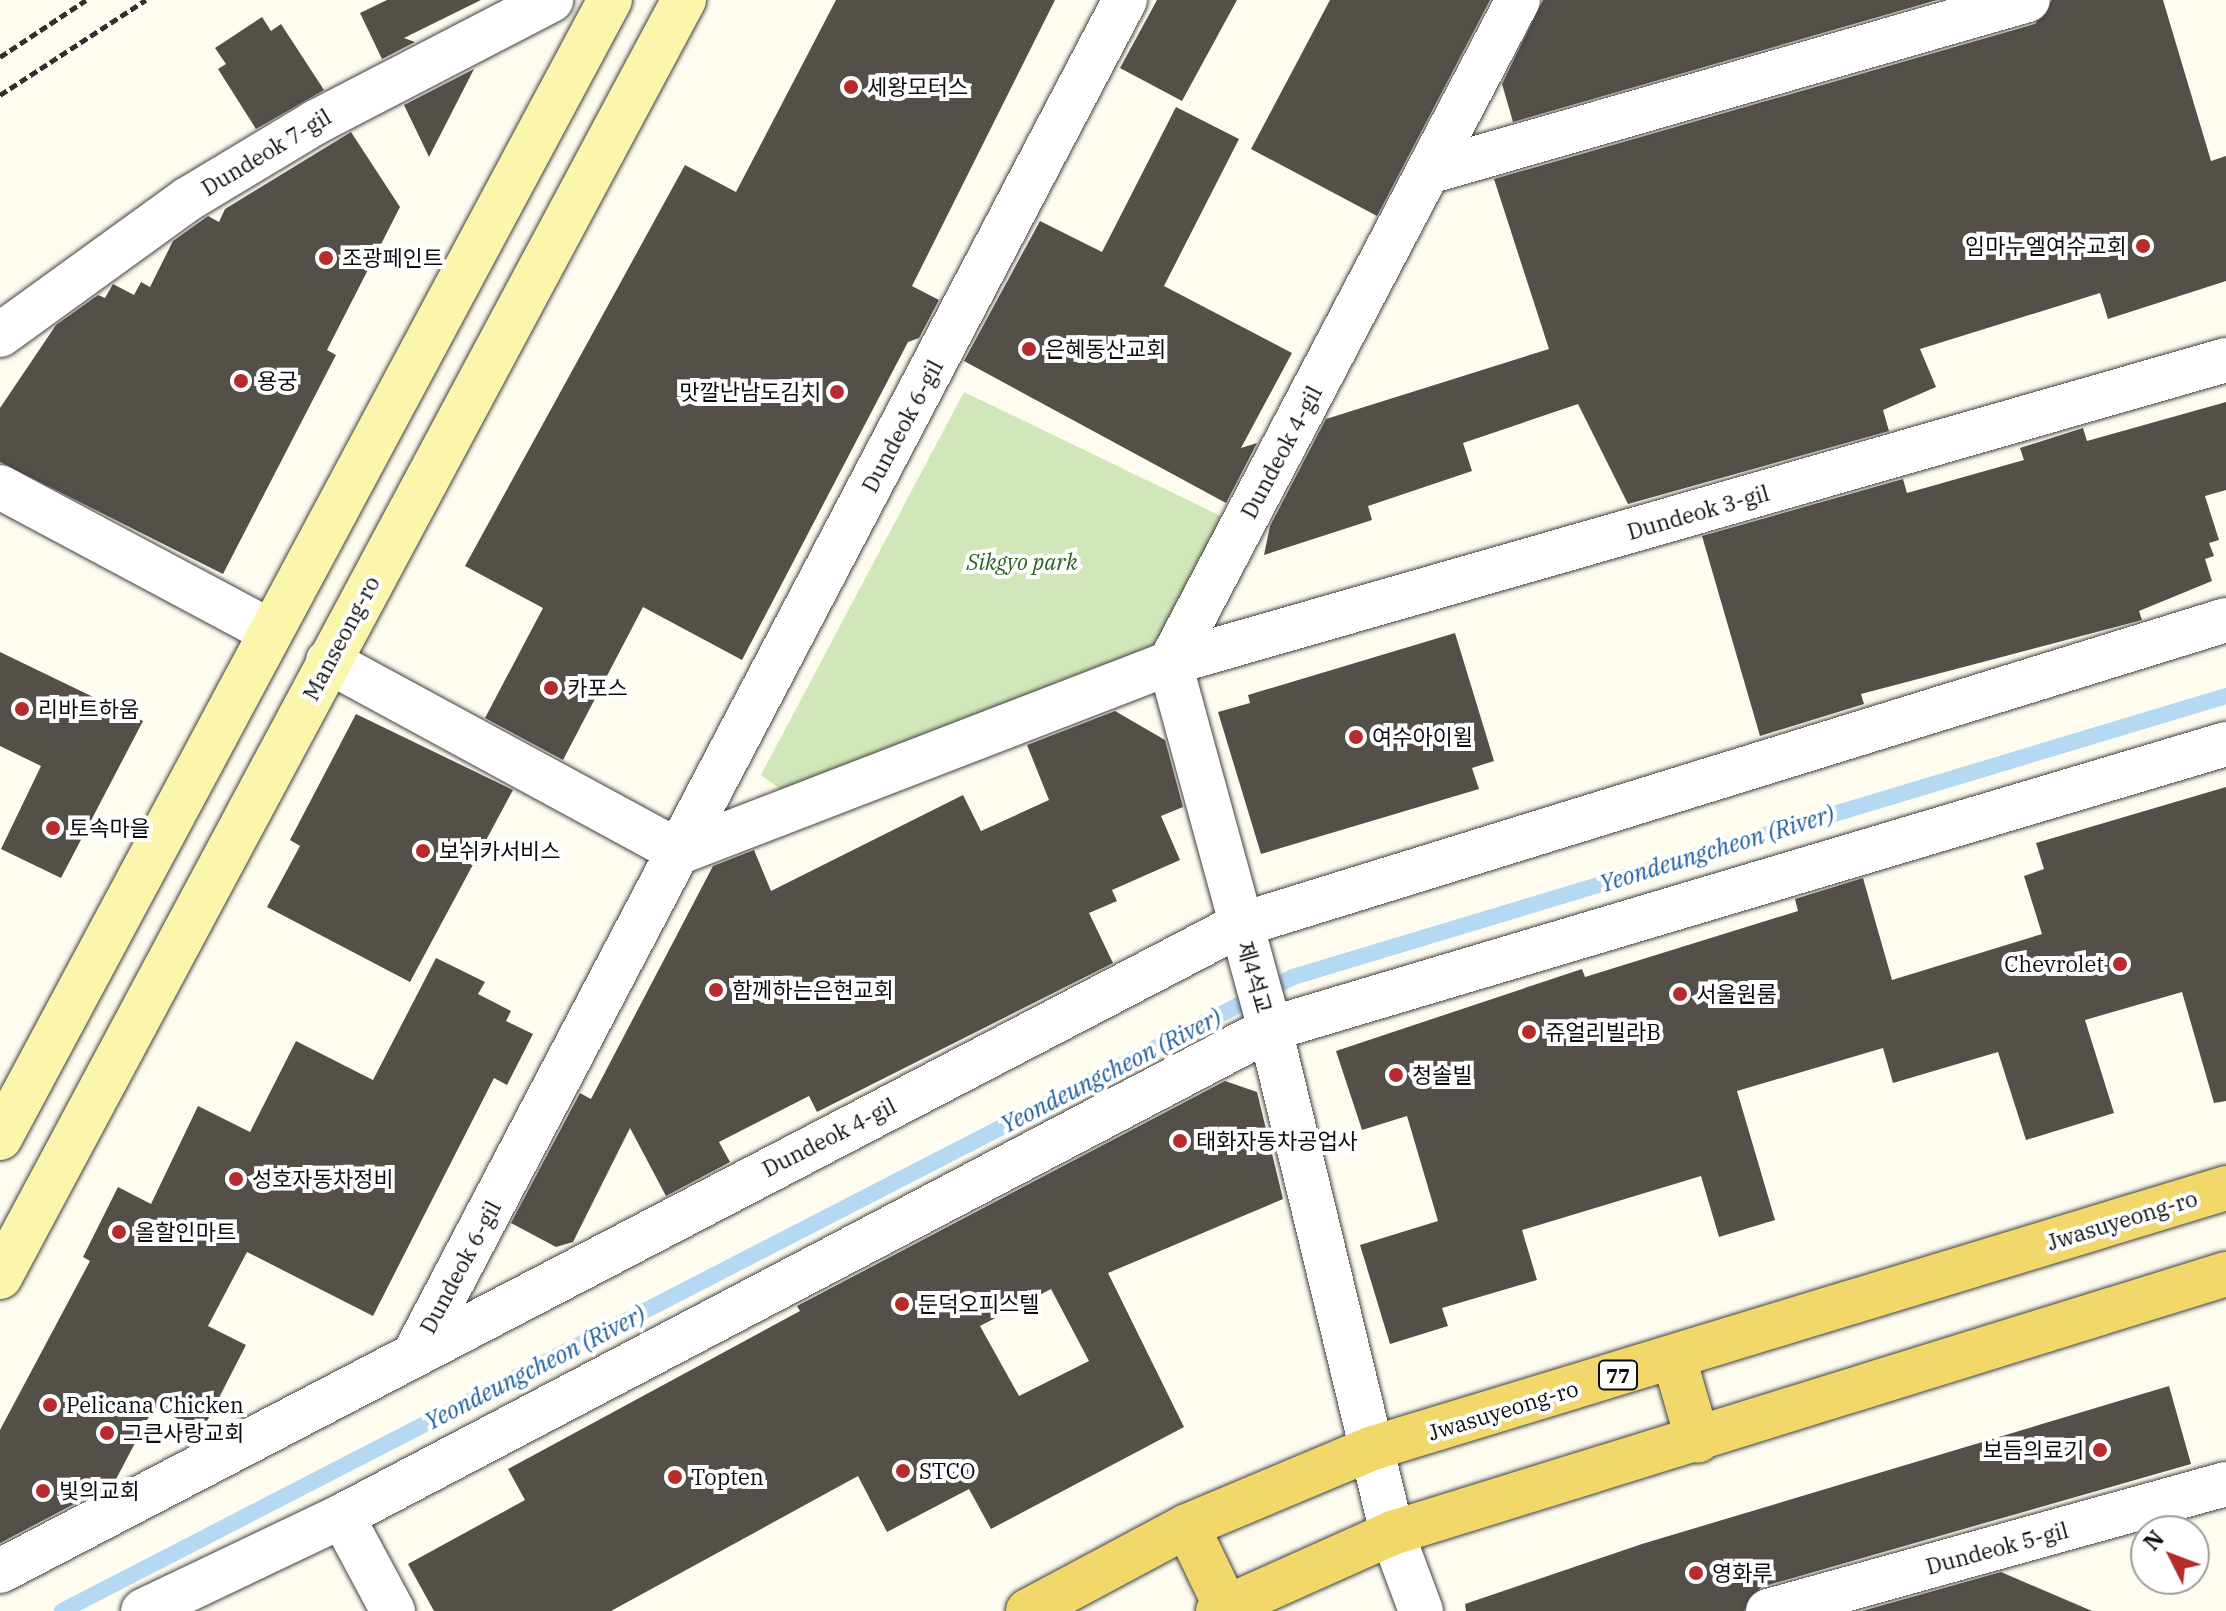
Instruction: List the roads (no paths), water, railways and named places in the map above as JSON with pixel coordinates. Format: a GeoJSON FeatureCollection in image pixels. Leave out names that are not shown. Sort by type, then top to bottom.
{"type":"FeatureCollection","features":[{"type":"Feature","properties":{"kind":"main road","name":"Jwasuyeong-ro"},"geometry":{"type":"LineString","coordinates":[[1028,1611],[1187,1526],[1373,1448],[2226,1188]]}},
{"type":"Feature","properties":{"kind":"main road"},"geometry":{"type":"LineString","coordinates":[[1187,1526],[1222,1609],[1392,1533],[2225,1277]]}},
{"type":"Feature","properties":{"kind":"main road"},"geometry":{"type":"LineString","coordinates":[[1674,1358],[1698,1441]]}},
{"type":"Feature","properties":{"kind":"street","name":"Dundeok 7-gil"},"geometry":{"type":"LineString","coordinates":[[0,335],[201,191],[329,114],[551,0]]}},
{"type":"Feature","properties":{"kind":"street"},"geometry":{"type":"LineString","coordinates":[[0,1138],[610,0]]}},
{"type":"Feature","properties":{"kind":"street","name":"Manseong-ro"},"geometry":{"type":"LineString","coordinates":[[0,1277],[684,0]]}},
{"type":"Feature","properties":{"kind":"street","name":"Dundeok 6-gil"},"geometry":{"type":"LineString","coordinates":[[0,1571],[417,1349],[1125,0]]}},
{"type":"Feature","properties":{"kind":"street","name":"Dundeok 4-gil"},"geometry":{"type":"LineString","coordinates":[[1170,663],[1518,0]]}},
{"type":"Feature","properties":{"kind":"street"},"geometry":{"type":"LineString","coordinates":[[1428,172],[2028,0]]}},
{"type":"Feature","properties":{"kind":"street","name":"Dundeok 3-gil"},"geometry":{"type":"LineString","coordinates":[[1170,663],[2226,360]]}},
{"type":"Feature","properties":{"kind":"street"},"geometry":{"type":"LineString","coordinates":[[0,487],[270,631]]}},
{"type":"Feature","properties":{"kind":"street","name":"Dundeok 4-gil"},"geometry":{"type":"LineString","coordinates":[[417,1349],[1240,925],[2226,620]]}},
{"type":"Feature","properties":{"kind":"street"},"geometry":{"type":"LineString","coordinates":[[328,661],[680,852],[1170,663],[1240,925]]}},
{"type":"Feature","properties":{"kind":"street"},"geometry":{"type":"LineString","coordinates":[[143,1611],[342,1516],[1270,1029],[2226,744]]}},
{"type":"Feature","properties":{"kind":"street","name":"제4석교"},"geometry":{"type":"LineString","coordinates":[[1240,925],[1270,1029]]}},
{"type":"Feature","properties":{"kind":"street"},"geometry":{"type":"LineString","coordinates":[[1270,1029],[1392,1533],[1421,1611]]}},
{"type":"Feature","properties":{"kind":"street","name":"Dundeok 5-gil"},"geometry":{"type":"LineString","coordinates":[[1768,1611],[2226,1484]]}},
{"type":"Feature","properties":{"kind":"street"},"geometry":{"type":"LineString","coordinates":[[342,1516],[393,1611]]}},
{"type":"Feature","properties":{"kind":"waterway","name":"Yeondeungcheon (River)"},"geometry":{"type":"LineString","coordinates":[[62,1611],[1293,977],[2226,696]]}},
{"type":"Feature","properties":{"kind":"place","name":"세왕모터스"},"geometry":{"type":"Point","coordinates":[851,87]}},
{"type":"Feature","properties":{"kind":"place","name":"임마누엘여수교회"},"geometry":{"type":"Point","coordinates":[2143,246]}},
{"type":"Feature","properties":{"kind":"place","name":"조광페인트"},"geometry":{"type":"Point","coordinates":[326,258]}},
{"type":"Feature","properties":{"kind":"place","name":"은혜동산교회"},"geometry":{"type":"Point","coordinates":[1029,349]}},
{"type":"Feature","properties":{"kind":"place","name":"용궁"},"geometry":{"type":"Point","coordinates":[241,381]}},
{"type":"Feature","properties":{"kind":"place","name":"맛깔난남도김치"},"geometry":{"type":"Point","coordinates":[837,392]}},
{"type":"Feature","properties":{"kind":"place","name":"카포스"},"geometry":{"type":"Point","coordinates":[551,688]}},
{"type":"Feature","properties":{"kind":"place","name":"리바트하움"},"geometry":{"type":"Point","coordinates":[22,709]}},
{"type":"Feature","properties":{"kind":"place","name":"여수아이윌"},"geometry":{"type":"Point","coordinates":[1356,737]}},
{"type":"Feature","properties":{"kind":"place","name":"토속마을"},"geometry":{"type":"Point","coordinates":[53,828]}},
{"type":"Feature","properties":{"kind":"place","name":"보쉬카서비스"},"geometry":{"type":"Point","coordinates":[423,851]}},
{"type":"Feature","properties":{"kind":"place","name":"Chevrolet"},"geometry":{"type":"Point","coordinates":[2120,964]}},
{"type":"Feature","properties":{"kind":"place","name":"함께하는은현교회"},"geometry":{"type":"Point","coordinates":[716,990]}},
{"type":"Feature","properties":{"kind":"place","name":"서울원룸"},"geometry":{"type":"Point","coordinates":[1680,994]}},
{"type":"Feature","properties":{"kind":"place","name":"쥬얼리빌라B"},"geometry":{"type":"Point","coordinates":[1529,1032]}},
{"type":"Feature","properties":{"kind":"place","name":"청솔빌"},"geometry":{"type":"Point","coordinates":[1396,1075]}},
{"type":"Feature","properties":{"kind":"place","name":"태화자동차공업사"},"geometry":{"type":"Point","coordinates":[1180,1141]}},
{"type":"Feature","properties":{"kind":"place","name":"성호자동차정비"},"geometry":{"type":"Point","coordinates":[236,1179]}},
{"type":"Feature","properties":{"kind":"place","name":"올할인마트"},"geometry":{"type":"Point","coordinates":[119,1232]}},
{"type":"Feature","properties":{"kind":"place","name":"둔덕오피스텔"},"geometry":{"type":"Point","coordinates":[902,1304]}},
{"type":"Feature","properties":{"kind":"place","name":"Pelicana Chicken"},"geometry":{"type":"Point","coordinates":[50,1405]}},
{"type":"Feature","properties":{"kind":"place","name":"그큰사랑교회"},"geometry":{"type":"Point","coordinates":[107,1433]}},
{"type":"Feature","properties":{"kind":"place","name":"보듬의료기"},"geometry":{"type":"Point","coordinates":[2100,1450]}},
{"type":"Feature","properties":{"kind":"place","name":"STCO"},"geometry":{"type":"Point","coordinates":[903,1471]}},
{"type":"Feature","properties":{"kind":"place","name":"Topten"},"geometry":{"type":"Point","coordinates":[675,1477]}},
{"type":"Feature","properties":{"kind":"place","name":"빛의교회"},"geometry":{"type":"Point","coordinates":[43,1491]}},
{"type":"Feature","properties":{"kind":"place","name":"영화루"},"geometry":{"type":"Point","coordinates":[1696,1573]}},
{"type":"Feature","properties":{"kind":"park label","name":"Sikgyo park"},"geometry":{"type":"Point","coordinates":[1022,562]}}]}
